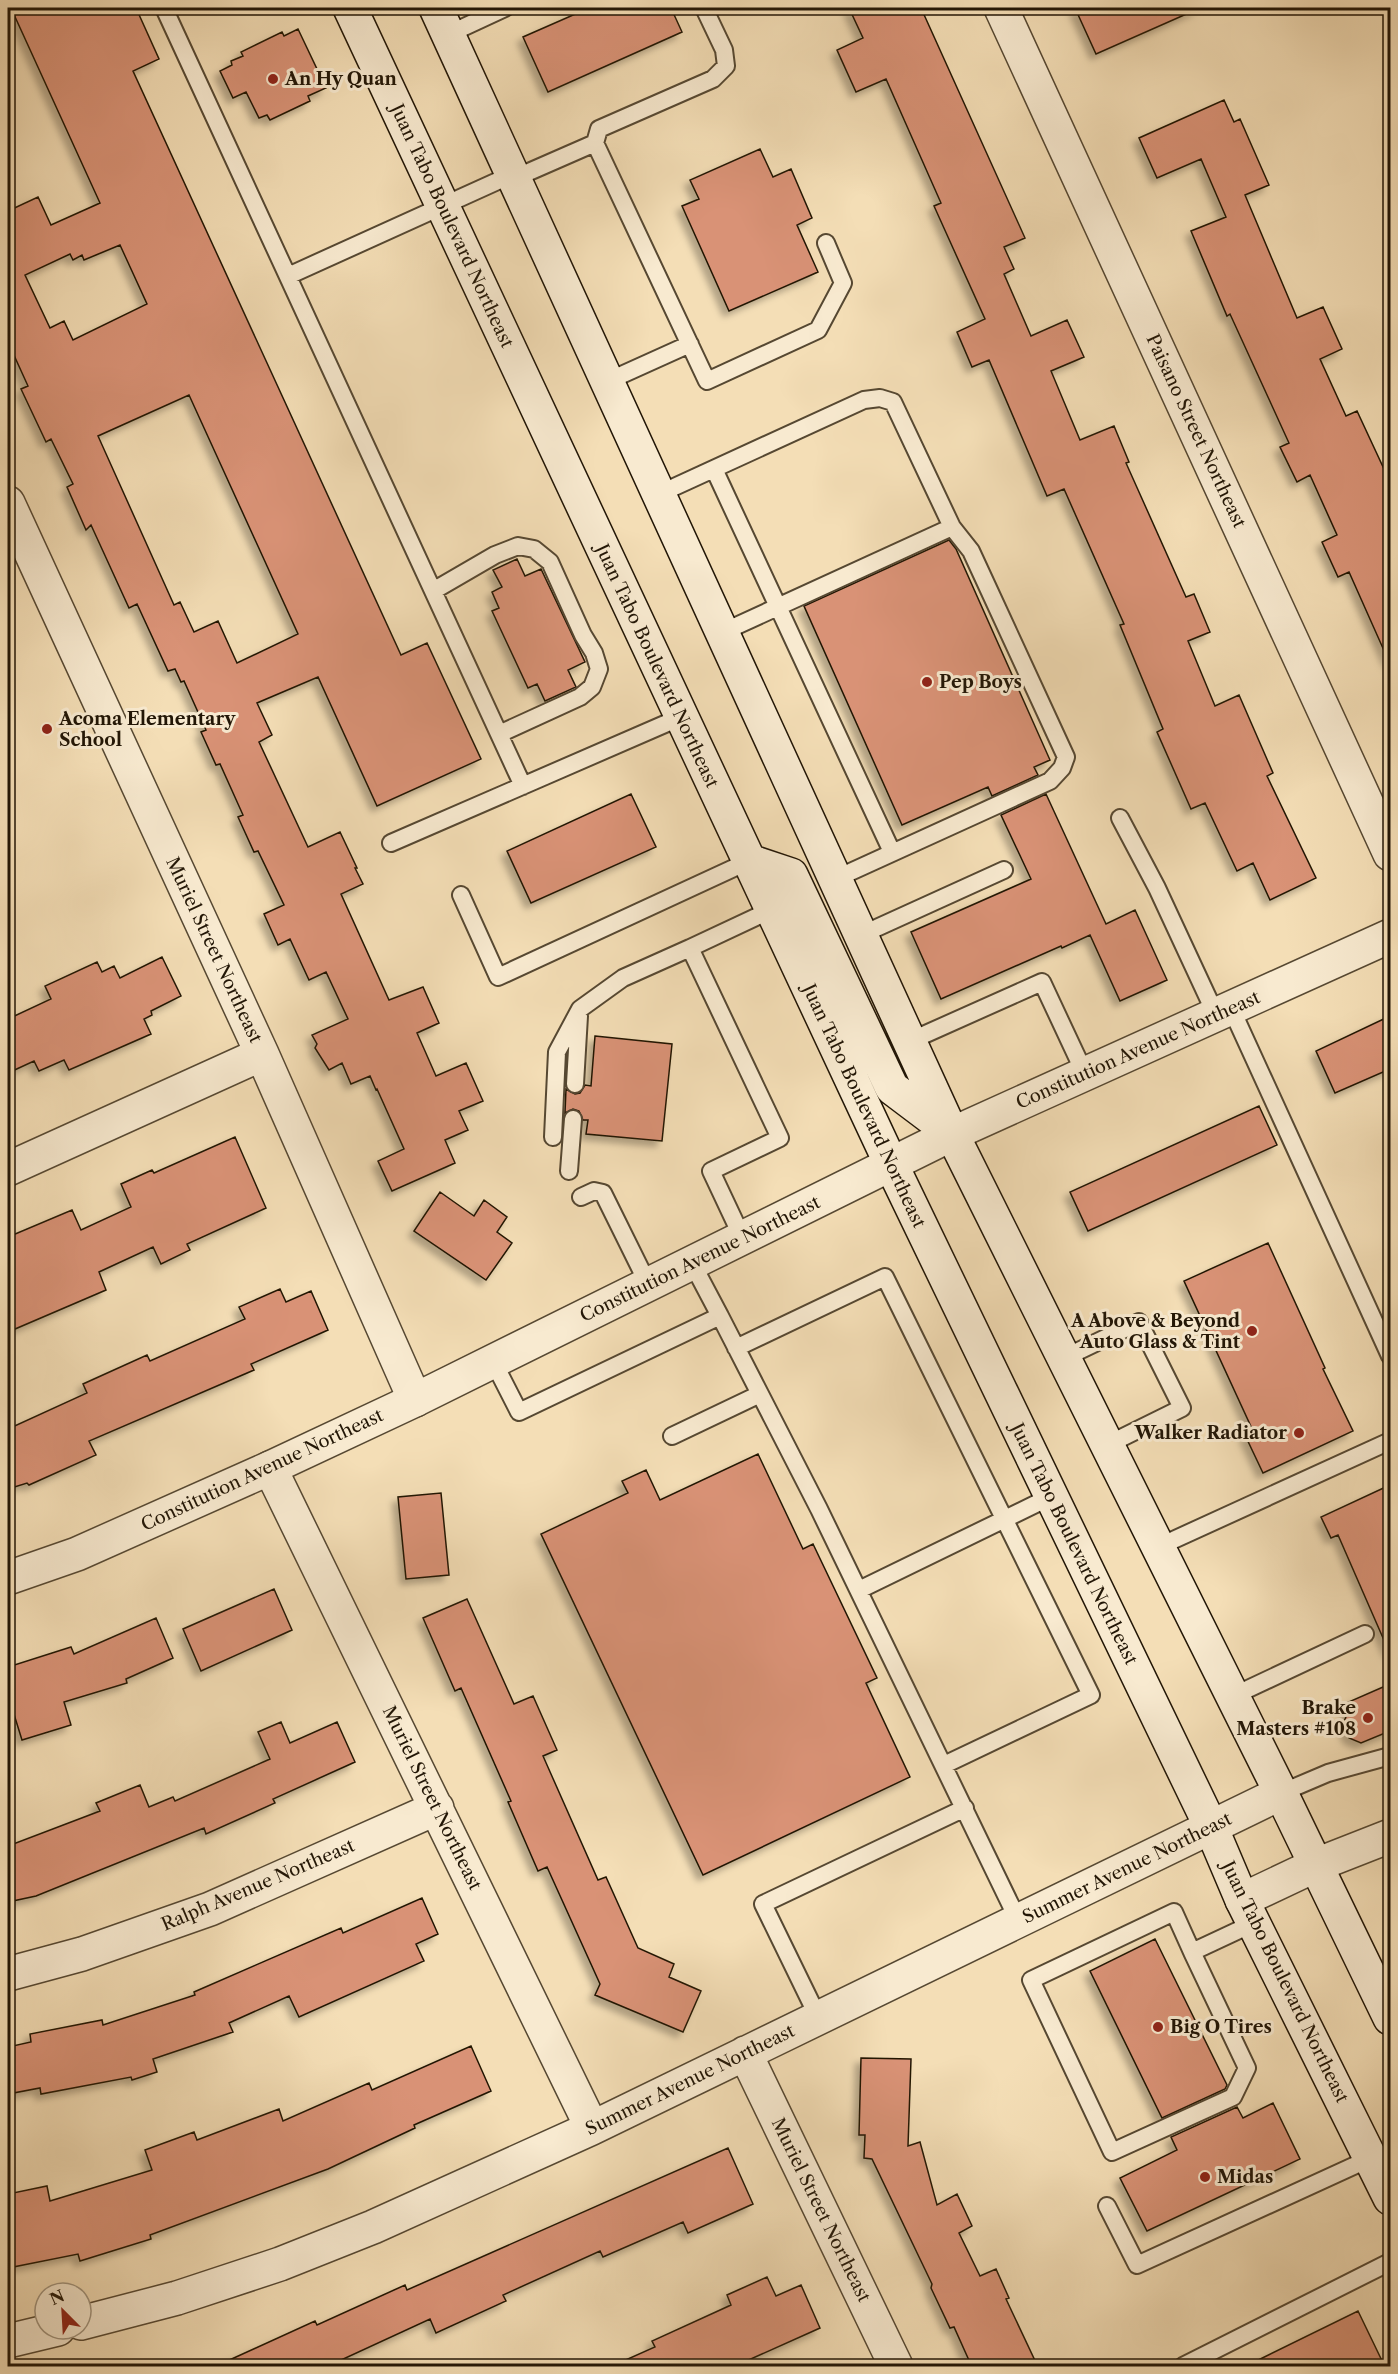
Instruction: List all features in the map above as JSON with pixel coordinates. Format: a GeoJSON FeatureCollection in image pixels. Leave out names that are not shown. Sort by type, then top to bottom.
{"type":"FeatureCollection","features":[{"type":"Feature","properties":{"kind":"street","name":"Juan Tabo Boulevard Northeast"},"geometry":{"type":"LineString","coordinates":[[350,8],[891,1164],[1211,1827],[1248,1911],[1390,2198]]}},
{"type":"Feature","properties":{"kind":"street","name":"Paisano Street Northeast"},"geometry":{"type":"LineString","coordinates":[[1001,8],[1390,854]]}},
{"type":"Feature","properties":{"kind":"street"},"geometry":{"type":"LineString","coordinates":[[443,21],[952,1134],[1388,2007]]}},
{"type":"Feature","properties":{"kind":"street","name":"Muriel Street Northeast"},"geometry":{"type":"LineString","coordinates":[[8,503],[262,1054],[415,1400]]}},
{"type":"Feature","properties":{"kind":"street"},"geometry":{"type":"LineString","coordinates":[[749,861],[791,875],[892,1088],[952,1134]]}},
{"type":"Feature","properties":{"kind":"street","name":"Constitution Avenue Northeast"},"geometry":{"type":"LineString","coordinates":[[8,1578],[77,1554],[270,1468],[415,1400],[952,1134],[1390,936]]}},
{"type":"Feature","properties":{"kind":"street"},"geometry":{"type":"LineString","coordinates":[[8,1169],[262,1054]]}},
{"type":"Feature","properties":{"kind":"street","name":"Muriel Street Northeast"},"geometry":{"type":"LineString","coordinates":[[270,1468],[592,2128]]}},
{"type":"Feature","properties":{"kind":"street","name":"Summer Avenue Northeast"},"geometry":{"type":"LineString","coordinates":[[93,2320],[177,2298],[280,2264],[373,2227],[592,2128],[1281,1793]]}},
{"type":"Feature","properties":{"kind":"street","name":"Ralph Avenue Northeast"},"geometry":{"type":"LineString","coordinates":[[8,1974],[82,1954],[210,1909],[437,1808]]}},
{"type":"Feature","properties":{"kind":"street"},"geometry":{"type":"LineString","coordinates":[[1248,1911],[1316,1865],[1390,1836]]}},
{"type":"Feature","properties":{"kind":"street","name":"Muriel Street Northeast"},"geometry":{"type":"LineString","coordinates":[[745,2053],[896,2367]]}},
{"type":"Feature","properties":{"kind":"street"},"geometry":{"type":"LineString","coordinates":[[8,2341],[33,2335]]}},
{"type":"Feature","properties":{"kind":"lane"},"geometry":{"type":"LineString","coordinates":[[164,8],[523,786]]}},
{"type":"Feature","properties":{"kind":"lane"},"geometry":{"type":"LineString","coordinates":[[443,21],[505,8]]}},
{"type":"Feature","properties":{"kind":"lane"},"geometry":{"type":"LineString","coordinates":[[704,8],[724,50],[726,66],[714,79],[599,129],[595,142],[707,381],[818,330],[843,283],[826,243]]}},
{"type":"Feature","properties":{"kind":"lane"},"geometry":{"type":"LineString","coordinates":[[288,276],[595,142]]}},
{"type":"Feature","properties":{"kind":"lane"},"geometry":{"type":"LineString","coordinates":[[608,381],[690,344]]}},
{"type":"Feature","properties":{"kind":"lane"},"geometry":{"type":"LineString","coordinates":[[659,494],[864,400],[880,398],[893,402],[952,527],[971,551],[1065,757],[1062,768],[1050,781],[835,879]]}},
{"type":"Feature","properties":{"kind":"lane"},"geometry":{"type":"LineString","coordinates":[[714,469],[892,852]]}},
{"type":"Feature","properties":{"kind":"lane"},"geometry":{"type":"LineString","coordinates":[[723,632],[952,527]]}},
{"type":"Feature","properties":{"kind":"lane"},"geometry":{"type":"LineString","coordinates":[[433,591],[495,555],[519,546],[534,549],[550,562],[583,635],[594,653],[599,669],[592,687],[580,697],[499,734]]}},
{"type":"Feature","properties":{"kind":"lane"},"geometry":{"type":"LineString","coordinates":[[391,843],[681,717]]}},
{"type":"Feature","properties":{"kind":"lane"},"geometry":{"type":"LineString","coordinates":[[1119,819],[1223,1011],[1390,1356]]}},
{"type":"Feature","properties":{"kind":"lane"},"geometry":{"type":"LineString","coordinates":[[461,895],[498,977],[749,861]]}},
{"type":"Feature","properties":{"kind":"lane"},"geometry":{"type":"LineString","coordinates":[[861,935],[1004,870]]}},
{"type":"Feature","properties":{"kind":"lane"},"geometry":{"type":"LineString","coordinates":[[553,1137],[557,1052],[580,1009],[623,978],[771,910]]}},
{"type":"Feature","properties":{"kind":"lane"},"geometry":{"type":"LineString","coordinates":[[690,948],[780,1138],[711,1171],[742,1238]]}},
{"type":"Feature","properties":{"kind":"lane"},"geometry":{"type":"LineString","coordinates":[[910,1041],[1042,982],[1085,1074]]}},
{"type":"Feature","properties":{"kind":"lane"},"geometry":{"type":"LineString","coordinates":[[575,1084],[580,1009]]}},
{"type":"Feature","properties":{"kind":"lane"},"geometry":{"type":"LineString","coordinates":[[569,1171],[573,1119]]}},
{"type":"Feature","properties":{"kind":"lane"},"geometry":{"type":"LineString","coordinates":[[581,1197],[594,1191],[603,1193],[648,1284]]}},
{"type":"Feature","properties":{"kind":"lane"},"geometry":{"type":"LineString","coordinates":[[692,1263],[859,1590],[1018,1920]]}},
{"type":"Feature","properties":{"kind":"lane"},"geometry":{"type":"LineString","coordinates":[[736,1348],[885,1277],[1091,1695],[944,1765]]}},
{"type":"Feature","properties":{"kind":"lane"},"geometry":{"type":"LineString","coordinates":[[493,1361],[519,1412],[720,1316]]}},
{"type":"Feature","properties":{"kind":"lane"},"geometry":{"type":"LineString","coordinates":[[1064,1358],[1139,1322],[1182,1408],[1107,1445]]}},
{"type":"Feature","properties":{"kind":"lane"},"geometry":{"type":"LineString","coordinates":[[672,1436],[760,1394]]}},
{"type":"Feature","properties":{"kind":"lane"},"geometry":{"type":"LineString","coordinates":[[1158,1547],[1390,1441]]}},
{"type":"Feature","properties":{"kind":"lane"},"geometry":{"type":"LineString","coordinates":[[859,1590],[1052,1496]]}},
{"type":"Feature","properties":{"kind":"lane"},"geometry":{"type":"LineString","coordinates":[[1233,1696],[1365,1635]]}},
{"type":"Feature","properties":{"kind":"lane"},"geometry":{"type":"LineString","coordinates":[[1281,1793],[1328,1773],[1390,1756]]}},
{"type":"Feature","properties":{"kind":"lane"},"geometry":{"type":"LineString","coordinates":[[818,2017],[763,1904],[965,1808]]}},
{"type":"Feature","properties":{"kind":"lane"},"geometry":{"type":"LineString","coordinates":[[1192,1952],[1248,1911]]}},
{"type":"Feature","properties":{"kind":"lane"},"geometry":{"type":"LineString","coordinates":[[1174,1912],[1192,1952],[1247,2068],[1233,2097],[1112,2152],[1031,1980],[1174,1912]]}},
{"type":"Feature","properties":{"kind":"lane"},"geometry":{"type":"LineString","coordinates":[[1107,2206],[1137,2265],[1371,2158]]}},
{"type":"Feature","properties":{"kind":"lane"},"geometry":{"type":"LineString","coordinates":[[1183,2367],[1390,2262]]}},
{"type":"Feature","properties":{"kind":"building"},"geometry":{"type":"Polygon","coordinates":[[[11,8],[136,8],[159,59],[133,71],[401,655],[427,643],[481,759],[377,806],[318,677],[257,703],[272,735],[259,742],[308,847],[340,832],[357,868],[355,868],[363,884],[341,894],[389,1000],[423,987],[439,1023],[417,1033],[436,1076],[466,1063],[483,1101],[459,1111],[468,1130],[445,1140],[455,1163],[392,1191],[378,1161],[404,1149],[370,1076],[351,1084],[342,1063],[329,1070],[315,1048],[317,1044],[312,1035],[348,1019],[326,972],[309,980],[290,939],[278,945],[264,914],[284,905],[258,851],[254,852],[238,817],[243,815],[220,764],[216,765],[201,732],[206,730],[184,681],[181,682],[175,669],[168,671],[137,604],[129,608],[91,525],[86,530],[67,487],[73,484],[51,439],[46,442],[21,389],[28,386],[8,342],[8,211],[38,197],[51,225],[100,203],[11,8]],[[120,245],[84,260],[82,255],[73,260],[70,254],[25,275],[50,328],[64,321],[73,340],[147,304],[120,245]],[[189,395],[98,436],[174,605],[180,602],[194,632],[218,621],[237,663],[298,634],[189,395]]]}},
{"type":"Feature","properties":{"kind":"building"},"geometry":{"type":"Polygon","coordinates":[[[589,8],[671,8],[682,32],[548,92],[523,37],[589,8]]]}},
{"type":"Feature","properties":{"kind":"building"},"geometry":{"type":"Polygon","coordinates":[[[849,8],[921,8],[1025,238],[1004,247],[1014,269],[1004,274],[1031,336],[1067,320],[1084,357],[1051,371],[1080,440],[1114,426],[1129,462],[1126,463],[1186,597],[1194,594],[1210,632],[1188,641],[1215,706],[1239,695],[1273,773],[1267,776],[1316,878],[1270,900],[1253,863],[1237,871],[1205,803],[1191,809],[1157,732],[1163,729],[1120,625],[1124,624],[1064,489],[1047,496],[989,360],[972,367],[957,332],[985,319],[934,206],[941,203],[886,79],[856,92],[837,50],[863,38],[849,8]]]}},
{"type":"Feature","properties":{"kind":"building"},"geometry":{"type":"Polygon","coordinates":[[[1075,8],[1200,8],[1096,54],[1075,8]]]}},
{"type":"Feature","properties":{"kind":"building","name":"An Hy Quan"},"geometry":{"type":"Polygon","coordinates":[[[298,29],[326,88],[308,96],[310,101],[270,120],[267,115],[259,118],[246,92],[233,98],[220,71],[232,65],[231,61],[243,56],[241,52],[282,32],[284,36],[298,29]]]}},
{"type":"Feature","properties":{"kind":"building"},"geometry":{"type":"Polygon","coordinates":[[[1224,100],[1234,122],[1240,119],[1269,185],[1245,195],[1297,318],[1323,307],[1342,349],[1320,359],[1346,416],[1357,411],[1390,482],[1390,664],[1349,572],[1338,577],[1322,542],[1337,535],[1310,475],[1297,482],[1280,447],[1289,443],[1230,314],[1227,316],[1191,231],[1226,217],[1201,159],[1157,178],[1139,138],[1224,100]]]}},
{"type":"Feature","properties":{"kind":"building"},"geometry":{"type":"Polygon","coordinates":[[[760,149],[773,177],[791,169],[812,218],[797,225],[818,272],[729,311],[682,206],[699,199],[690,180],[760,149]]]}},
{"type":"Feature","properties":{"kind":"building","name":"Pep Boys"},"geometry":{"type":"Polygon","coordinates":[[[949,540],[956,549],[1050,760],[1034,767],[1038,775],[992,796],[988,787],[902,825],[804,606],[949,540]]]}},
{"type":"Feature","properties":{"kind":"building"},"geometry":{"type":"Polygon","coordinates":[[[517,559],[525,576],[541,569],[585,662],[568,670],[576,687],[545,701],[537,684],[528,688],[492,611],[499,608],[492,592],[502,587],[493,570],[517,559]]]}},
{"type":"Feature","properties":{"kind":"building"},"geometry":{"type":"Polygon","coordinates":[[[631,794],[656,847],[531,903],[507,851],[631,794]]]}},
{"type":"Feature","properties":{"kind":"building"},"geometry":{"type":"Polygon","coordinates":[[[1046,794],[1106,924],[1135,910],[1167,980],[1120,1001],[1090,935],[941,999],[911,932],[1031,879],[1001,815],[1046,794]]]}},
{"type":"Feature","properties":{"kind":"building"},"geometry":{"type":"Polygon","coordinates":[[[162,957],[181,996],[151,1011],[152,1015],[144,1019],[151,1034],[69,1070],[64,1060],[39,1071],[34,1061],[8,1073],[8,1019],[51,999],[45,986],[97,962],[102,972],[114,966],[120,978],[162,957]]]}},
{"type":"Feature","properties":{"kind":"building"},"geometry":{"type":"Polygon","coordinates":[[[1390,1016],[1390,1069],[1335,1093],[1316,1051],[1390,1016]]]}},
{"type":"Feature","properties":{"kind":"building"},"geometry":{"type":"Polygon","coordinates":[[[595,1036],[672,1044],[662,1141],[586,1134],[588,1120],[583,1120],[579,1111],[573,1109],[565,1113],[566,1089],[575,1094],[580,1093],[585,1085],[591,1086],[595,1036]]]}},
{"type":"Feature","properties":{"kind":"building"},"geometry":{"type":"Polygon","coordinates":[[[1259,1106],[1277,1145],[1088,1231],[1070,1192],[1259,1106]]]}},
{"type":"Feature","properties":{"kind":"building"},"geometry":{"type":"Polygon","coordinates":[[[235,1137],[266,1208],[187,1244],[190,1250],[161,1264],[153,1247],[99,1272],[106,1290],[8,1332],[8,1237],[72,1210],[81,1230],[131,1207],[121,1184],[152,1170],[154,1173],[235,1137]]]}},
{"type":"Feature","properties":{"kind":"building"},"geometry":{"type":"Polygon","coordinates":[[[440,1192],[474,1216],[484,1200],[507,1217],[497,1232],[512,1243],[486,1280],[414,1231],[440,1192]]]}},
{"type":"Feature","properties":{"kind":"building"},"geometry":{"type":"Polygon","coordinates":[[[1268,1243],[1353,1431],[1263,1473],[1245,1435],[1253,1431],[1184,1281],[1268,1243]]]}},
{"type":"Feature","properties":{"kind":"building"},"geometry":{"type":"Polygon","coordinates":[[[280,1289],[286,1302],[311,1291],[328,1330],[251,1364],[254,1370],[89,1441],[96,1455],[29,1485],[27,1483],[8,1489],[8,1429],[87,1393],[83,1384],[147,1355],[150,1361],[245,1319],[239,1307],[280,1289]]]}},
{"type":"Feature","properties":{"kind":"building"},"geometry":{"type":"Polygon","coordinates":[[[758,1454],[803,1549],[813,1544],[877,1678],[866,1683],[910,1777],[703,1875],[541,1534],[628,1493],[622,1481],[646,1470],[660,1500],[758,1454]]]}},
{"type":"Feature","properties":{"kind":"building"},"geometry":{"type":"Polygon","coordinates":[[[1390,1485],[1390,1654],[1338,1535],[1331,1538],[1321,1517],[1390,1485]]]}},
{"type":"Feature","properties":{"kind":"building"},"geometry":{"type":"Polygon","coordinates":[[[441,1493],[449,1575],[406,1579],[398,1497],[441,1493]]]}},
{"type":"Feature","properties":{"kind":"building"},"geometry":{"type":"Polygon","coordinates":[[[274,1589],[292,1630],[201,1671],[183,1629],[274,1589]]]}},
{"type":"Feature","properties":{"kind":"building"},"geometry":{"type":"Polygon","coordinates":[[[467,1599],[514,1704],[533,1696],[557,1750],[543,1756],[598,1880],[606,1877],[638,1948],[674,1964],[669,1977],[701,1991],[683,2032],[595,1995],[600,1984],[547,1867],[538,1871],[508,1802],[511,1801],[461,1688],[455,1691],[423,1618],[467,1599]]]}},
{"type":"Feature","properties":{"kind":"building"},"geometry":{"type":"Polygon","coordinates":[[[156,1618],[173,1658],[126,1679],[127,1683],[64,1702],[71,1725],[22,1740],[8,1695],[8,1667],[71,1647],[74,1654],[156,1618]]]}},
{"type":"Feature","properties":{"kind":"building","name":"Brake Masters #108"},"geometry":{"type":"Polygon","coordinates":[[[1390,1684],[1390,1731],[1361,1743],[1349,1738],[1343,1724],[1348,1712],[1344,1704],[1390,1684]]]}},
{"type":"Feature","properties":{"kind":"building"},"geometry":{"type":"Polygon","coordinates":[[[281,1722],[290,1743],[337,1722],[355,1762],[273,1799],[275,1803],[206,1834],[204,1828],[36,1896],[8,1902],[8,1846],[100,1811],[96,1803],[140,1785],[149,1807],[173,1797],[175,1801],[270,1759],[258,1732],[281,1722]]]}},
{"type":"Feature","properties":{"kind":"building"},"geometry":{"type":"Polygon","coordinates":[[[422,1898],[438,1934],[416,1944],[424,1961],[299,2017],[289,1996],[229,2023],[233,2032],[153,2059],[157,2072],[132,2080],[131,2077],[41,2094],[40,2088],[8,2094],[8,2047],[31,2042],[30,2034],[102,2020],[103,2025],[195,1995],[194,1992],[341,1928],[343,1933],[422,1898]]]}},
{"type":"Feature","properties":{"kind":"building","name":"Big O Tires"},"geometry":{"type":"Polygon","coordinates":[[[1155,1939],[1227,2085],[1225,2089],[1162,2118],[1090,1971],[1155,1939]]]}},
{"type":"Feature","properties":{"kind":"building"},"geometry":{"type":"Polygon","coordinates":[[[471,2046],[491,2091],[414,2125],[415,2128],[328,2169],[150,2235],[151,2239],[80,2261],[78,2254],[8,2268],[8,2194],[47,2186],[50,2201],[152,2170],[145,2150],[194,2132],[197,2140],[279,2109],[283,2121],[369,2083],[372,2090],[471,2046]]]}},
{"type":"Feature","properties":{"kind":"building"},"geometry":{"type":"Polygon","coordinates":[[[861,2058],[911,2059],[908,2146],[920,2142],[937,2205],[957,2194],[972,2226],[959,2233],[980,2276],[996,2269],[1009,2298],[1006,2299],[1038,2367],[972,2367],[954,2327],[950,2328],[931,2288],[932,2284],[872,2159],[864,2158],[865,2135],[859,2135],[861,2058]]]}},
{"type":"Feature","properties":{"kind":"building"},"geometry":{"type":"Polygon","coordinates":[[[1273,2103],[1300,2159],[1147,2231],[1120,2178],[1177,2150],[1171,2137],[1237,2107],[1243,2118],[1273,2103]]]}},
{"type":"Feature","properties":{"kind":"building"},"geometry":{"type":"Polygon","coordinates":[[[728,2148],[753,2204],[688,2233],[683,2222],[603,2257],[600,2251],[503,2295],[506,2301],[436,2333],[430,2319],[326,2367],[214,2367],[315,2321],[317,2325],[405,2285],[407,2290],[728,2148]]]}},
{"type":"Feature","properties":{"kind":"building"},"geometry":{"type":"Polygon","coordinates":[[[767,2277],[776,2296],[801,2285],[820,2328],[733,2367],[610,2367],[655,2347],[652,2341],[731,2305],[727,2295],[767,2277]]]}},
{"type":"Feature","properties":{"kind":"building"},"geometry":{"type":"Polygon","coordinates":[[[1358,2311],[1385,2367],[1244,2367],[1358,2311]]]}},
{"type":"Feature","properties":{"kind":"place","name":"An Hy Quan"},"geometry":{"type":"Point","coordinates":[273,79]}},
{"type":"Feature","properties":{"kind":"place","name":"Pep Boys"},"geometry":{"type":"Point","coordinates":[927,682]}},
{"type":"Feature","properties":{"kind":"place","name":"Acoma Elementary School"},"geometry":{"type":"Point","coordinates":[47,729]}},
{"type":"Feature","properties":{"kind":"place","name":"A Above & Beyond Auto Glass & Tint"},"geometry":{"type":"Point","coordinates":[1252,1331]}},
{"type":"Feature","properties":{"kind":"place","name":"Walker Radiator"},"geometry":{"type":"Point","coordinates":[1299,1433]}},
{"type":"Feature","properties":{"kind":"place","name":"Brake Masters #108"},"geometry":{"type":"Point","coordinates":[1368,1718]}},
{"type":"Feature","properties":{"kind":"place","name":"Big O Tires"},"geometry":{"type":"Point","coordinates":[1158,2027]}},
{"type":"Feature","properties":{"kind":"place","name":"Midas"},"geometry":{"type":"Point","coordinates":[1205,2177]}}]}
